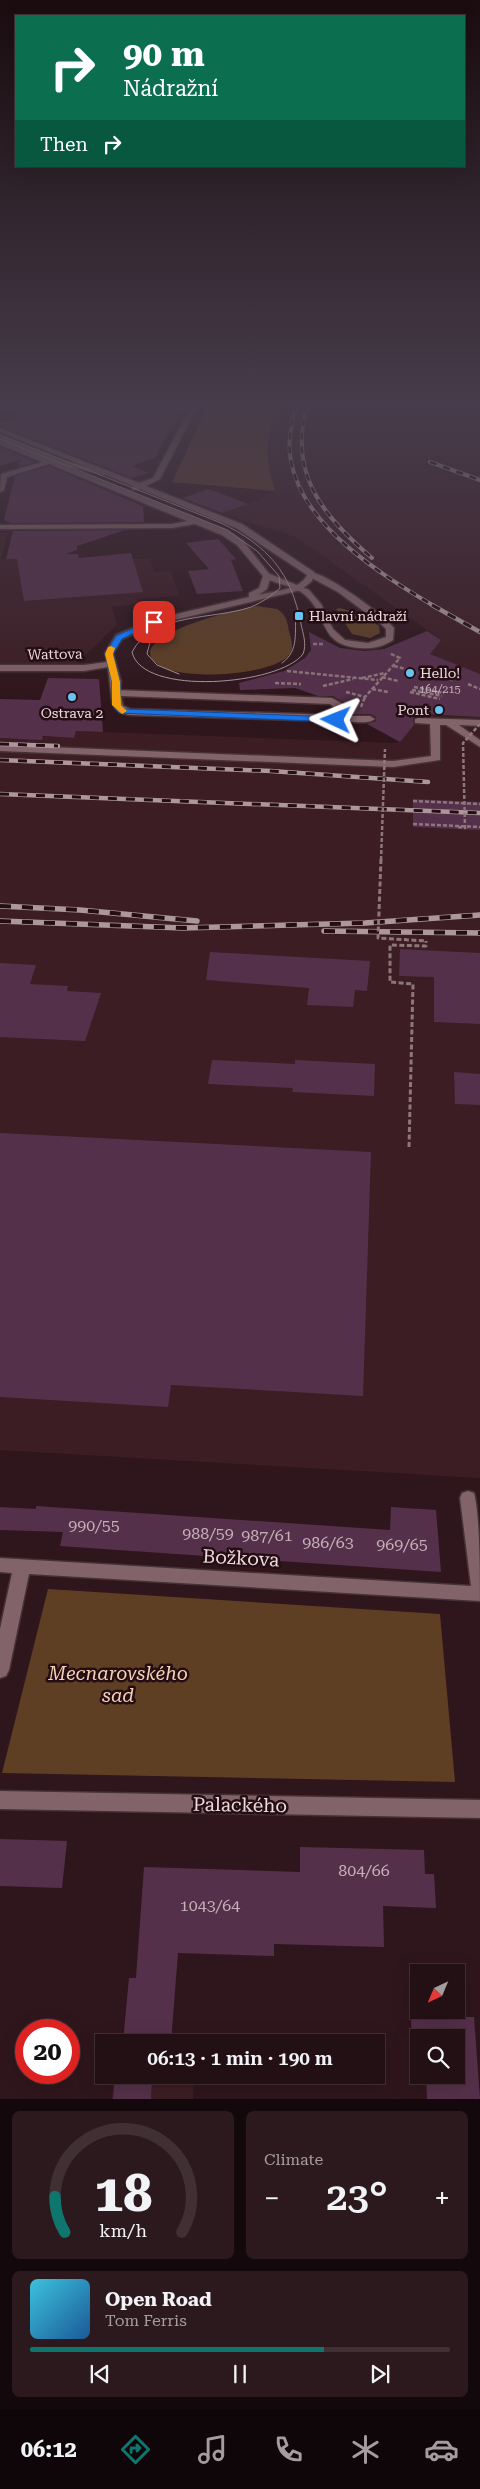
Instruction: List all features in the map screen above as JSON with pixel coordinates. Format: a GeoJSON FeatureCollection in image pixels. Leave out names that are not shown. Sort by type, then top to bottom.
{"type":"FeatureCollection","features":[{"type":"Feature","properties":{"kind":"street"},"geometry":{"type":"LineString","coordinates":[[151,503],[197,521],[236,540],[267,576],[309,594],[331,636],[338,641],[350,645],[366,646],[384,642],[390,638],[391,631],[384,622],[341,590],[311,574],[243,528],[179,503]]}},
{"type":"Feature","properties":{"kind":"street"},"geometry":{"type":"LineString","coordinates":[[0,526],[177,526],[197,521]]}},
{"type":"Feature","properties":{"kind":"street"},"geometry":{"type":"LineString","coordinates":[[311,574],[308,581],[298,588],[243,599],[161,620],[125,633],[112,647],[109,654],[116,682],[117,705],[125,712],[336,720],[370,719]]}},
{"type":"Feature","properties":{"kind":"street"},"geometry":{"type":"LineString","coordinates":[[243,599],[263,589],[267,576]]}},
{"type":"Feature","properties":{"kind":"street","name":"Wattova"},"geometry":{"type":"LineString","coordinates":[[0,668],[84,668],[110,664]]}},
{"type":"Feature","properties":{"kind":"street"},"geometry":{"type":"LineString","coordinates":[[116,694],[332,702],[340,706],[346,713],[336,720]]}},
{"type":"Feature","properties":{"kind":"street"},"geometry":{"type":"LineString","coordinates":[[418,721],[480,723]]}},
{"type":"Feature","properties":{"kind":"street"},"geometry":{"type":"LineString","coordinates":[[0,748],[393,764],[436,758],[436,721]]}},
{"type":"Feature","properties":{"kind":"street"},"geometry":{"type":"LineString","coordinates":[[447,721],[480,744]]}},
{"type":"Feature","properties":{"kind":"street"},"geometry":{"type":"LineString","coordinates":[[468,1498],[480,1593]]}},
{"type":"Feature","properties":{"kind":"street","name":"Božkova"},"geometry":{"type":"LineString","coordinates":[[0,1565],[480,1593]]}},
{"type":"Feature","properties":{"kind":"street"},"geometry":{"type":"LineString","coordinates":[[0,1670],[22,1566]]}},
{"type":"Feature","properties":{"kind":"street","name":"Palackého"},"geometry":{"type":"LineString","coordinates":[[0,1800],[480,1809]]}},
{"type":"Feature","properties":{"kind":"path"},"geometry":{"type":"LineString","coordinates":[[313,644],[325,644]]}},
{"type":"Feature","properties":{"kind":"path"},"geometry":{"type":"LineString","coordinates":[[393,666],[409,670]]}},
{"type":"Feature","properties":{"kind":"path"},"geometry":{"type":"LineString","coordinates":[[287,671],[379,680]]}},
{"type":"Feature","properties":{"kind":"path"},"geometry":{"type":"LineString","coordinates":[[433,671],[454,680]]}},
{"type":"Feature","properties":{"kind":"path"},"geometry":{"type":"LineString","coordinates":[[318,686],[386,673]]}},
{"type":"Feature","properties":{"kind":"path"},"geometry":{"type":"LineString","coordinates":[[382,677],[398,681]]}},
{"type":"Feature","properties":{"kind":"path"},"geometry":{"type":"LineString","coordinates":[[468,684],[480,689]]}},
{"type":"Feature","properties":{"kind":"path"},"geometry":{"type":"LineString","coordinates":[[372,689],[388,692]]}},
{"type":"Feature","properties":{"kind":"path"},"geometry":{"type":"LineString","coordinates":[[442,696],[412,690],[442,696]]}},
{"type":"Feature","properties":{"kind":"path"},"geometry":{"type":"LineString","coordinates":[[467,826],[463,743],[480,723]]}},
{"type":"Feature","properties":{"kind":"path"},"geometry":{"type":"LineString","coordinates":[[384,749],[378,938],[426,941],[426,946],[390,945],[390,982],[413,984],[409,1147]]}},
{"type":"Feature","properties":{"kind":"path"},"geometry":{"type":"LineString","coordinates":[[413,801],[480,804]]}},
{"type":"Feature","properties":{"kind":"path"},"geometry":{"type":"LineString","coordinates":[[413,824],[480,827]]}},
{"type":"Feature","properties":{"kind":"shaded area"},"geometry":{"type":"Polygon","coordinates":[[[250,503],[480,503],[480,1478],[0,1450],[0,738],[26,739],[28,736],[74,738],[76,731],[394,743],[398,742],[423,715],[376,713],[441,640],[296,537],[222,513],[250,503]]]}},
{"type":"Feature","properties":{"kind":"shaded area"},"geometry":{"type":"Polygon","coordinates":[[[0,533],[8,533],[1,559],[150,559],[154,572],[171,571],[179,596],[138,599],[139,604],[112,607],[117,625],[77,663],[0,663],[0,533]]]}},
{"type":"Feature","properties":{"kind":"shaded area"},"geometry":{"type":"Polygon","coordinates":[[[113,2084],[194,2084],[193,2099],[112,2099],[113,2084]]]}},
{"type":"Feature","properties":{"kind":"green space"},"geometry":{"type":"Polygon","coordinates":[[[257,606],[277,609],[286,620],[292,648],[288,656],[281,661],[271,666],[244,672],[205,674],[173,671],[162,667],[153,660],[150,650],[158,641],[172,632],[211,617],[257,606]]]}},
{"type":"Feature","properties":{"kind":"green space"},"geometry":{"type":"Polygon","coordinates":[[[340,608],[363,615],[379,626],[380,633],[370,638],[352,634],[336,609],[340,608]]]}},
{"type":"Feature","properties":{"kind":"green space","name":"Mecnarovského sad"},"geometry":{"type":"Polygon","coordinates":[[[48,1589],[440,1614],[455,1782],[2,1773],[48,1589]]]}},
{"type":"Feature","properties":{"kind":"building"},"geometry":{"type":"Polygon","coordinates":[[[8,503],[136,503],[143,506],[144,522],[11,523],[4,520],[8,503]]]}},
{"type":"Feature","properties":{"kind":"building"},"geometry":{"type":"Polygon","coordinates":[[[196,503],[248,504],[222,513],[196,503]]]}},
{"type":"Feature","properties":{"kind":"building"},"geometry":{"type":"Polygon","coordinates":[[[125,530],[77,546],[77,550],[66,554],[78,554],[79,558],[131,553],[143,592],[24,601],[17,559],[6,559],[13,531],[125,530]]]}},
{"type":"Feature","properties":{"kind":"building"},"geometry":{"type":"Polygon","coordinates":[[[218,539],[236,559],[231,560],[243,591],[197,594],[188,571],[209,569],[186,543],[218,539]]]}},
{"type":"Feature","properties":{"kind":"building"},"geometry":{"type":"Polygon","coordinates":[[[427,631],[441,640],[430,654],[480,674],[480,717],[424,714],[417,716],[413,718],[414,725],[400,742],[367,724],[376,721],[376,717],[370,714],[352,714],[344,703],[333,696],[318,696],[295,688],[240,690],[239,683],[284,671],[305,658],[311,650],[309,632],[340,648],[364,651],[384,649],[427,631]]]}},
{"type":"Feature","properties":{"kind":"building"},"geometry":{"type":"Polygon","coordinates":[[[48,678],[99,679],[103,732],[76,731],[74,738],[43,736],[42,740],[0,738],[0,699],[40,700],[48,678]]]}},
{"type":"Feature","properties":{"kind":"building"},"geometry":{"type":"Polygon","coordinates":[[[413,799],[480,802],[480,830],[413,827],[413,799]]]}},
{"type":"Feature","properties":{"kind":"building"},"geometry":{"type":"Polygon","coordinates":[[[400,949],[480,953],[480,1024],[434,1022],[434,977],[399,976],[400,949]]]}},
{"type":"Feature","properties":{"kind":"building"},"geometry":{"type":"Polygon","coordinates":[[[210,952],[370,961],[367,991],[355,990],[353,1007],[307,1005],[309,988],[206,980],[210,952]]]}},
{"type":"Feature","properties":{"kind":"building"},"geometry":{"type":"Polygon","coordinates":[[[0,963],[36,965],[30,984],[68,986],[67,991],[101,993],[85,1041],[0,1037],[0,963]]]}},
{"type":"Feature","properties":{"kind":"building"},"geometry":{"type":"Polygon","coordinates":[[[212,1060],[295,1064],[295,1060],[375,1064],[374,1096],[292,1092],[293,1088],[208,1084],[212,1060]]]}},
{"type":"Feature","properties":{"kind":"building"},"geometry":{"type":"Polygon","coordinates":[[[454,1072],[480,1074],[480,1105],[455,1104],[454,1072]]]}},
{"type":"Feature","properties":{"kind":"building"},"geometry":{"type":"Polygon","coordinates":[[[0,1133],[371,1152],[363,1396],[171,1385],[168,1407],[0,1397],[0,1133]]]}},
{"type":"Feature","properties":{"kind":"building"},"geometry":{"type":"Polygon","coordinates":[[[36,1506],[390,1530],[391,1507],[436,1510],[441,1572],[60,1546],[63,1532],[0,1530],[0,1507],[36,1509],[36,1506]]]}},
{"type":"Feature","properties":{"kind":"building"},"geometry":{"type":"Polygon","coordinates":[[[0,1839],[67,1841],[62,1888],[0,1886],[0,1839]]]}},
{"type":"Feature","properties":{"kind":"building"},"geometry":{"type":"Polygon","coordinates":[[[300,1847],[424,1850],[425,1874],[434,1874],[436,1908],[383,1906],[384,1947],[274,1944],[274,1956],[178,1953],[172,2034],[124,2034],[129,1978],[136,1978],[144,1867],[300,1872],[300,1847]]]}},
{"type":"Feature","properties":{"kind":"building"},"geometry":{"type":"Polygon","coordinates":[[[465,2017],[474,2017],[480,2099],[427,2099],[426,2084],[465,2084],[465,2029],[412,2029],[411,2019],[465,2019],[465,2017]]]}},
{"type":"Feature","properties":{"kind":"building"},"geometry":{"type":"Polygon","coordinates":[[[114,2084],[152,2084],[151,2099],[113,2099],[114,2084]]]}},
{"type":"Feature","properties":{"kind":"tram line"},"geometry":{"type":"LineString","coordinates":[[160,503],[227,530],[257,551],[279,576],[280,588],[267,599],[251,607],[186,619],[154,630],[142,639],[132,652],[141,666],[160,676],[184,681],[213,682],[241,679],[268,673],[289,665],[303,654],[305,646],[304,635],[297,606],[284,575],[275,563],[264,551],[238,532],[221,523],[171,503]]}},
{"type":"Feature","properties":{"kind":"tram line"},"geometry":{"type":"LineString","coordinates":[[282,663],[288,658],[294,646],[296,612]]}},
{"type":"Feature","properties":{"kind":"tram line"},"geometry":{"type":"LineString","coordinates":[[167,632],[150,642],[147,654],[157,665],[179,674]]}},
{"type":"Feature","properties":{"kind":"railway"},"geometry":{"type":"LineString","coordinates":[[309,503],[328,528],[348,547],[391,580],[434,606]]}},
{"type":"Feature","properties":{"kind":"railway"},"geometry":{"type":"LineString","coordinates":[[321,503],[338,526],[372,558]]}},
{"type":"Feature","properties":{"kind":"railway"},"geometry":{"type":"LineString","coordinates":[[432,605],[480,632]]}},
{"type":"Feature","properties":{"kind":"railway"},"geometry":{"type":"LineString","coordinates":[[0,744],[58,746]]}},
{"type":"Feature","properties":{"kind":"railway"},"geometry":{"type":"LineString","coordinates":[[0,760],[271,771],[428,782]]}},
{"type":"Feature","properties":{"kind":"railway"},"geometry":{"type":"LineString","coordinates":[[0,794],[480,813]]}},
{"type":"Feature","properties":{"kind":"railway"},"geometry":{"type":"LineString","coordinates":[[0,906],[80,910],[197,921]]}},
{"type":"Feature","properties":{"kind":"railway"},"geometry":{"type":"LineString","coordinates":[[0,921],[183,928],[365,923],[480,915]]}},
{"type":"Feature","properties":{"kind":"railway"},"geometry":{"type":"LineString","coordinates":[[324,931],[480,933]]}},
{"type":"Feature","properties":{"kind":"slow traffic"},"geometry":{"type":"LineString","coordinates":[[111,648],[109,654],[110,664],[116,682],[117,705],[122,711]]}},
{"type":"Feature","properties":{"kind":"place","name":"Hlavní nádraží"},"geometry":{"type":"Point","coordinates":[299,616]}},
{"type":"Feature","properties":{"kind":"place","name":"Hello!"},"geometry":{"type":"Point","coordinates":[410,673]}},
{"type":"Feature","properties":{"kind":"place","name":"Ostrava 2"},"geometry":{"type":"Point","coordinates":[72,697]}},
{"type":"Feature","properties":{"kind":"place","name":"Pont"},"geometry":{"type":"Point","coordinates":[439,710]}},
{"type":"Feature","properties":{"kind":"route"},"geometry":{"type":"LineString","coordinates":[[154,622],[138,627],[119,637],[109,654],[116,682],[117,705],[122,711],[336,720]]}}]}
